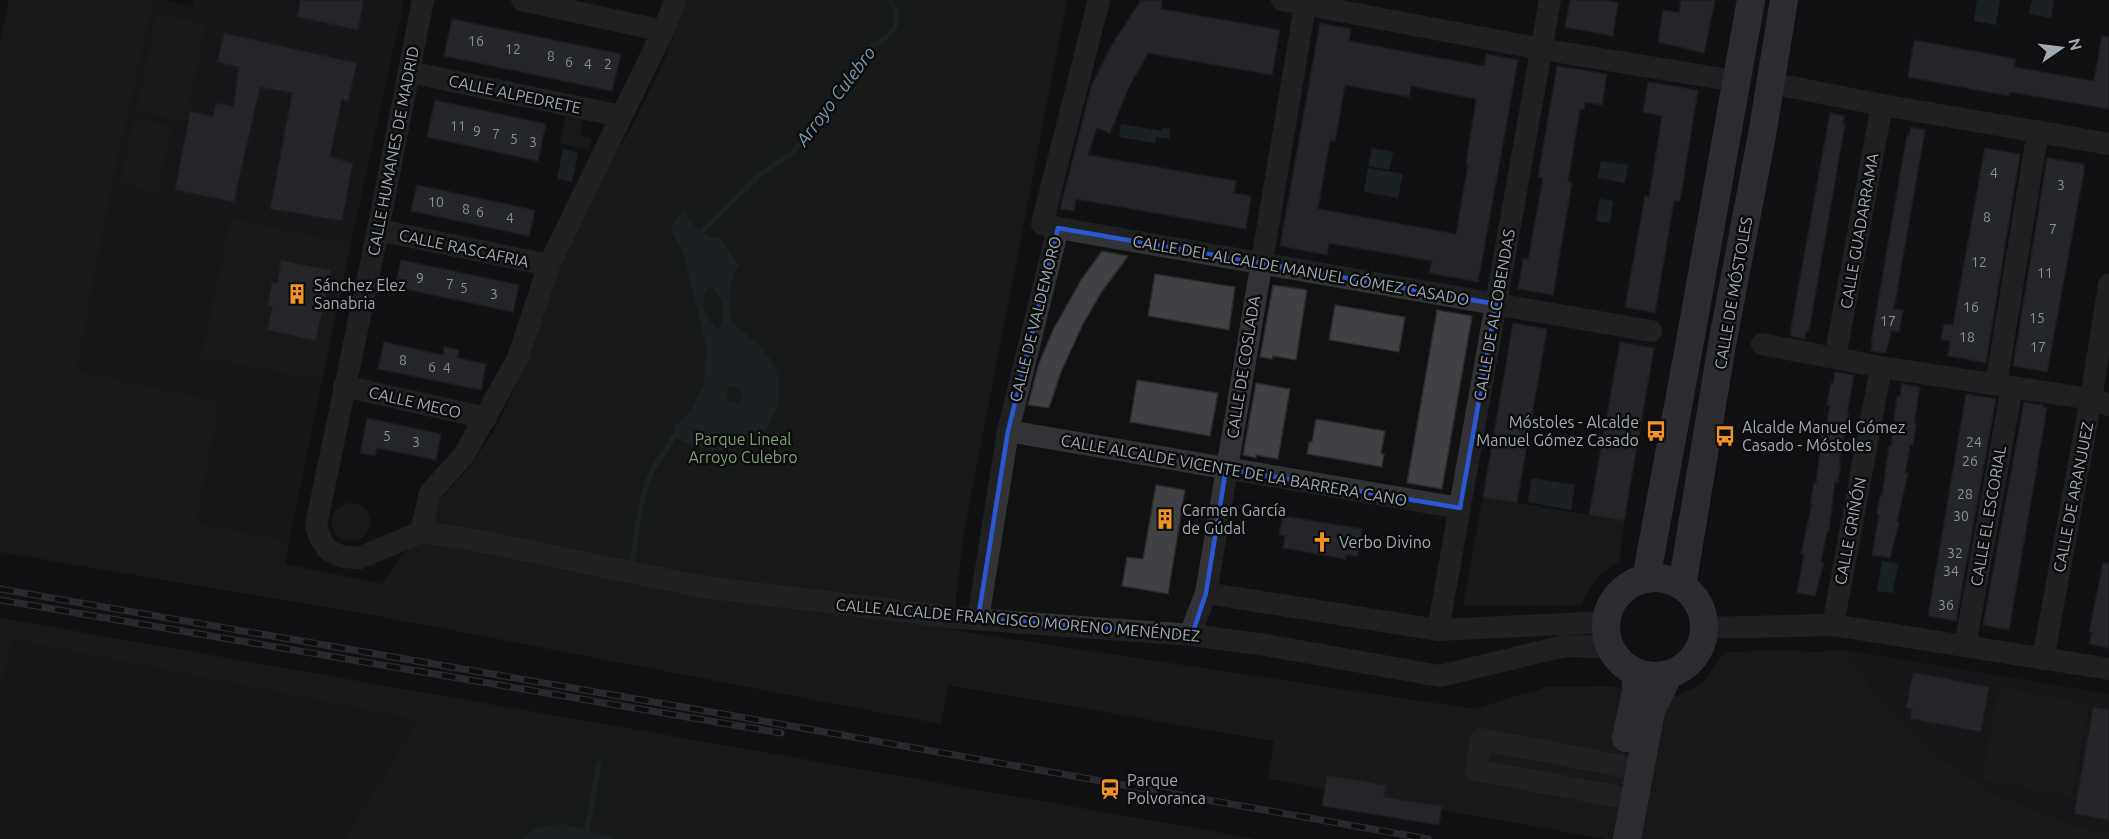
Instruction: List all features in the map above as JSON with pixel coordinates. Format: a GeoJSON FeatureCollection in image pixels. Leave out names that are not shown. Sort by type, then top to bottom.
{"type":"FeatureCollection","features":[{"type":"Feature","properties":{"kind":"main road","name":"CALLE DE MÓSTOLES"},"geometry":{"type":"LineString","coordinates":[[1646,579],[1751,0]]}},
{"type":"Feature","properties":{"kind":"main road","name":"CALLE DE MÓSTOLES"},"geometry":{"type":"LineString","coordinates":[[1682,586],[1723,339],[1771,83],[1784,0]]}},
{"type":"Feature","properties":{"kind":"main road"},"geometry":{"type":"LineString","coordinates":[[1646,579],[1665,579],[1682,586],[1694,598],[1701,612],[1704,628],[1701,643],[1694,656],[1683,667],[1670,674],[1658,676],[1636,672],[1616,657],[1608,634],[1610,607],[1618,594],[1631,584],[1646,579]]}},
{"type":"Feature","properties":{"kind":"main road"},"geometry":{"type":"LineString","coordinates":[[1607,839],[1636,692],[1636,672]]}},
{"type":"Feature","properties":{"kind":"main road"},"geometry":{"type":"LineString","coordinates":[[1627,839],[1651,711],[1670,674]]}},
{"type":"Feature","properties":{"kind":"street","name":"CALLE HUMANES DE MADRID"},"geometry":{"type":"LineString","coordinates":[[421,532],[359,558],[343,557],[328,550],[320,538],[316,525],[378,230],[423,0]]}},
{"type":"Feature","properties":{"kind":"street"},"geometry":{"type":"LineString","coordinates":[[522,0],[663,31]]}},
{"type":"Feature","properties":{"kind":"street"},"geometry":{"type":"LineString","coordinates":[[421,532],[430,494],[464,455],[518,358],[549,265],[676,0]]}},
{"type":"Feature","properties":{"kind":"street","name":"CALLE DE VALDEMORO"},"geometry":{"type":"LineString","coordinates":[[978,619],[1008,431],[1058,228],[1042,224],[1099,0]]}},
{"type":"Feature","properties":{"kind":"street"},"geometry":{"type":"LineString","coordinates":[[1282,0],[1306,2],[1541,49],[1735,81],[1743,97],[1755,100],[1766,95],[1771,83],[1882,105],[2109,144]]}},
{"type":"Feature","properties":{"kind":"street","name":"CALLE DE ALCOBENDAS"},"geometry":{"type":"LineString","coordinates":[[1438,630],[1550,0]]}},
{"type":"Feature","properties":{"kind":"street","name":"CALLE DE COSLADA"},"geometry":{"type":"LineString","coordinates":[[1192,635],[1206,593],[1260,263],[1306,2]]}},
{"type":"Feature","properties":{"kind":"street","name":"CALLE ALPEDRETE"},"geometry":{"type":"LineString","coordinates":[[409,72],[621,116]]}},
{"type":"Feature","properties":{"kind":"street","name":"CALLE GUADARRAMA"},"geometry":{"type":"LineString","coordinates":[[1835,358],[1882,105]]}},
{"type":"Feature","properties":{"kind":"street","name":"CALLE EL ESCORIAL"},"geometry":{"type":"LineString","coordinates":[[1965,646],[2004,386],[2038,131]]}},
{"type":"Feature","properties":{"kind":"street","name":"CALLE DEL ALCALDE MANUEL GÓMEZ CASADO"},"geometry":{"type":"LineString","coordinates":[[1058,228],[1651,331]]}},
{"type":"Feature","properties":{"kind":"street","name":"CALLE RASCAFRIA"},"geometry":{"type":"LineString","coordinates":[[378,230],[549,265]]}},
{"type":"Feature","properties":{"kind":"street","name":"CALLE DE ARANJUEZ"},"geometry":{"type":"LineString","coordinates":[[2043,659],[2100,402],[2109,285]]}},
{"type":"Feature","properties":{"kind":"street"},"geometry":{"type":"LineString","coordinates":[[1762,344],[1881,367],[2100,402]]}},
{"type":"Feature","properties":{"kind":"street","name":"CALLE GRIÑÓN"},"geometry":{"type":"LineString","coordinates":[[1833,625],[1881,367]]}},
{"type":"Feature","properties":{"kind":"street","name":"CALLE MECO"},"geometry":{"type":"LineString","coordinates":[[344,386],[486,418]]}},
{"type":"Feature","properties":{"kind":"street","name":"CALLE ALCALDE VICENTE DE LA BARRERA CANO"},"geometry":{"type":"LineString","coordinates":[[1008,431],[1460,508]]}},
{"type":"Feature","properties":{"kind":"street","name":"CALLE ALCALDE FRANCISCO MORENO MENÉNDEZ"},"geometry":{"type":"LineString","coordinates":[[421,532],[464,538],[704,587],[978,619],[1192,635],[1265,645],[1440,676],[1608,634]]}},
{"type":"Feature","properties":{"kind":"street"},"geometry":{"type":"LineString","coordinates":[[1206,593],[1438,630],[1608,634]]}},
{"type":"Feature","properties":{"kind":"street"},"geometry":{"type":"LineString","coordinates":[[1704,628],[1833,625],[2109,669]]}},
{"type":"Feature","properties":{"kind":"street"},"geometry":{"type":"LineString","coordinates":[[1615,796],[1476,770],[1481,739],[1621,766]]}},
{"type":"Feature","properties":{"kind":"highlighted area"},"geometry":{"type":"Polygon","coordinates":[[[1058,228],[1496,304],[1460,508],[1226,469],[1206,593],[1192,635],[978,619],[1008,431],[1058,228]]]}},
{"type":"Feature","properties":{"kind":"shaded area"},"geometry":{"type":"Polygon","coordinates":[[[154,0],[164,0],[192,8],[194,0],[404,0],[351,243],[231,218],[200,358],[322,380],[289,542],[195,523],[77,371],[111,191],[154,0]]]}},
{"type":"Feature","properties":{"kind":"shaded area"},"geometry":{"type":"Polygon","coordinates":[[[1977,0],[2000,0],[1996,25],[1974,21],[1977,0]]]}},
{"type":"Feature","properties":{"kind":"shaded area"},"geometry":{"type":"Polygon","coordinates":[[[2032,0],[2054,0],[2051,18],[2029,14],[2032,0]]]}},
{"type":"Feature","properties":{"kind":"shaded area"},"geometry":{"type":"Polygon","coordinates":[[[1121,124],[1162,131],[1163,127],[1170,129],[1169,139],[1156,137],[1155,143],[1119,137],[1121,124]]]}},
{"type":"Feature","properties":{"kind":"shaded area"},"geometry":{"type":"Polygon","coordinates":[[[1372,148],[1393,152],[1389,170],[1368,166],[1372,148]]]}},
{"type":"Feature","properties":{"kind":"shaded area"},"geometry":{"type":"Polygon","coordinates":[[[563,149],[578,153],[572,182],[557,179],[563,149]]]}},
{"type":"Feature","properties":{"kind":"shaded area"},"geometry":{"type":"Polygon","coordinates":[[[1601,161],[1628,165],[1625,183],[1598,178],[1601,161]]]}},
{"type":"Feature","properties":{"kind":"shaded area"},"geometry":{"type":"Polygon","coordinates":[[[1368,168],[1403,174],[1398,198],[1364,192],[1368,168]]]}},
{"type":"Feature","properties":{"kind":"shaded area"},"geometry":{"type":"Polygon","coordinates":[[[1600,199],[1613,201],[1610,223],[1596,221],[1600,199]]]}},
{"type":"Feature","properties":{"kind":"shaded area"},"geometry":{"type":"Polygon","coordinates":[[[684,212],[700,233],[703,232],[710,237],[719,237],[739,265],[731,284],[729,300],[731,322],[766,353],[779,380],[777,405],[766,428],[747,445],[735,449],[711,450],[673,437],[676,425],[691,410],[703,386],[707,350],[684,255],[671,230],[675,219],[684,212]],[[710,286],[703,303],[710,321],[718,330],[723,318],[723,306],[715,290],[710,286]],[[732,386],[727,390],[726,397],[730,402],[737,403],[742,399],[743,392],[739,387],[732,386]]]}},
{"type":"Feature","properties":{"kind":"shaded area"},"geometry":{"type":"Polygon","coordinates":[[[1532,478],[1575,485],[1571,510],[1528,502],[1532,478]]]}},
{"type":"Feature","properties":{"kind":"shaded area"},"geometry":{"type":"Polygon","coordinates":[[[1882,561],[1898,564],[1893,593],[1877,591],[1882,561]]]}},
{"type":"Feature","properties":{"kind":"shaded area"},"geometry":{"type":"Polygon","coordinates":[[[12,640],[419,720],[344,839],[0,839],[0,695],[12,640]]]}},
{"type":"Feature","properties":{"kind":"shaded area"},"geometry":{"type":"Polygon","coordinates":[[[1844,650],[2109,694],[2109,833],[2073,825],[1993,793],[1936,755],[1881,703],[1844,650]]]}},
{"type":"Feature","properties":{"kind":"shaded area"},"geometry":{"type":"Polygon","coordinates":[[[564,824],[615,839],[523,839],[541,827],[564,824]]]}},
{"type":"Feature","properties":{"kind":"green space","name":"Parque Lineal Arroyo Culebro"},"geometry":{"type":"Polygon","coordinates":[[[9,0],[154,0],[111,191],[77,371],[220,402],[196,523],[289,542],[285,564],[382,584],[436,505],[469,468],[497,426],[532,353],[560,263],[591,194],[631,128],[664,61],[687,0],[1067,0],[964,531],[952,630],[1474,709],[1547,687],[1605,686],[1678,696],[1702,684],[1725,652],[1844,650],[1881,703],[1936,755],[1993,793],[2073,825],[2109,833],[2109,839],[1606,839],[1268,779],[1274,741],[948,685],[941,724],[362,613],[0,552],[0,42],[9,0]]]}},
{"type":"Feature","properties":{"kind":"green space"},"geometry":{"type":"Polygon","coordinates":[[[157,13],[206,24],[185,121],[136,112],[157,13]]]}},
{"type":"Feature","properties":{"kind":"green space"},"geometry":{"type":"Polygon","coordinates":[[[566,115],[583,119],[580,136],[591,138],[589,150],[560,143],[566,115]]]}},
{"type":"Feature","properties":{"kind":"green space"},"geometry":{"type":"Polygon","coordinates":[[[134,118],[172,126],[157,192],[120,184],[134,118]]]}},
{"type":"Feature","properties":{"kind":"green space"},"geometry":{"type":"Polygon","coordinates":[[[231,218],[351,243],[322,380],[200,358],[231,218]]]}},
{"type":"Feature","properties":{"kind":"green space"},"geometry":{"type":"Polygon","coordinates":[[[1483,497],[1624,521],[1619,562],[1605,570],[1596,579],[1582,605],[1463,605],[1483,497]]]}},
{"type":"Feature","properties":{"kind":"green space"},"geometry":{"type":"Polygon","coordinates":[[[351,503],[364,509],[370,522],[364,535],[351,541],[338,535],[332,522],[338,509],[351,503]]]}},
{"type":"Feature","properties":{"kind":"green space"},"geometry":{"type":"Polygon","coordinates":[[[0,618],[1257,839],[344,839],[419,720],[12,640],[0,695],[0,618]]]}},
{"type":"Feature","properties":{"kind":"green space"},"geometry":{"type":"Polygon","coordinates":[[[1999,687],[2089,704],[2072,797],[1982,779],[1999,687]]]}},
{"type":"Feature","properties":{"kind":"building"},"geometry":{"type":"Polygon","coordinates":[[[300,0],[364,0],[358,30],[297,17],[300,0]]]}},
{"type":"Feature","properties":{"kind":"building"},"geometry":{"type":"Polygon","coordinates":[[[1141,0],[1162,0],[1161,9],[1280,30],[1272,75],[1148,53],[1129,87],[1110,133],[1097,128],[1088,155],[1236,181],[1234,193],[1251,196],[1246,229],[1076,199],[1074,211],[1060,209],[1091,87],[1111,46],[1141,0]]]}},
{"type":"Feature","properties":{"kind":"building"},"geometry":{"type":"Polygon","coordinates":[[[1570,0],[1608,0],[1618,3],[1613,36],[1565,27],[1570,0]]]}},
{"type":"Feature","properties":{"kind":"building"},"geometry":{"type":"Polygon","coordinates":[[[1681,0],[1715,0],[1704,53],[1658,42],[1663,10],[1679,13],[1681,0]]]}},
{"type":"Feature","properties":{"kind":"building"},"geometry":{"type":"Polygon","coordinates":[[[452,19],[621,54],[612,91],[444,56],[452,19]]]}},
{"type":"Feature","properties":{"kind":"building"},"geometry":{"type":"Polygon","coordinates":[[[1320,23],[1351,29],[1349,41],[1417,54],[1484,66],[1486,54],[1518,60],[1478,282],[1429,273],[1432,261],[1329,243],[1327,255],[1280,246],[1320,23]],[[1345,85],[1335,141],[1330,140],[1318,209],[1456,234],[1476,99],[1411,86],[1409,97],[1345,85]]]}},
{"type":"Feature","properties":{"kind":"building"},"geometry":{"type":"Polygon","coordinates":[[[224,33],[357,63],[348,102],[342,99],[330,157],[353,163],[342,221],[270,209],[292,93],[260,87],[234,202],[175,190],[190,111],[213,116],[216,103],[233,106],[239,67],[217,62],[224,33]]]}},
{"type":"Feature","properties":{"kind":"building"},"geometry":{"type":"Polygon","coordinates":[[[2102,36],[2109,37],[2109,109],[2010,92],[2009,96],[1908,77],[1914,40],[2016,59],[2014,67],[2094,81],[2102,36]]]}},
{"type":"Feature","properties":{"kind":"building"},"geometry":{"type":"Polygon","coordinates":[[[1557,66],[1607,74],[1602,105],[1585,102],[1584,110],[1580,109],[1568,182],[1572,183],[1553,295],[1518,289],[1523,259],[1528,260],[1543,178],[1538,177],[1557,66]]]}},
{"type":"Feature","properties":{"kind":"building"},"geometry":{"type":"Polygon","coordinates":[[[1648,82],[1698,90],[1680,201],[1674,201],[1655,313],[1625,307],[1645,196],[1649,197],[1662,116],[1643,112],[1648,82]]]}},
{"type":"Feature","properties":{"kind":"building"},"geometry":{"type":"Polygon","coordinates":[[[435,100],[546,124],[538,161],[427,137],[435,100]]]}},
{"type":"Feature","properties":{"kind":"building"},"geometry":{"type":"Polygon","coordinates":[[[1830,113],[1844,116],[1843,124],[1845,124],[1809,331],[1806,331],[1805,339],[1791,336],[1791,328],[1830,113]]]}},
{"type":"Feature","properties":{"kind":"building"},"geometry":{"type":"Polygon","coordinates":[[[1911,127],[1925,130],[1894,309],[1903,310],[1899,332],[1891,331],[1886,353],[1871,351],[1907,135],[1909,136],[1911,127]]]}},
{"type":"Feature","properties":{"kind":"building"},"geometry":{"type":"Polygon","coordinates":[[[1985,148],[2020,154],[1986,363],[1948,356],[1950,341],[1941,340],[1944,324],[1953,325],[1985,148]]]}},
{"type":"Feature","properties":{"kind":"building"},"geometry":{"type":"Polygon","coordinates":[[[2047,158],[2084,164],[2084,172],[2047,372],[2013,366],[2047,158]]]}},
{"type":"Feature","properties":{"kind":"building"},"geometry":{"type":"Polygon","coordinates":[[[417,185],[535,210],[529,236],[411,211],[417,185]]]}},
{"type":"Feature","properties":{"kind":"building"},"geometry":{"type":"Polygon","coordinates":[[[1102,251],[1128,256],[1101,293],[1083,324],[1061,372],[1049,408],[1028,405],[1039,363],[1053,330],[1081,280],[1102,251]]]}},
{"type":"Feature","properties":{"kind":"building","name":"Sánchez Elez Sanabria"},"geometry":{"type":"Polygon","coordinates":[[[281,260],[331,270],[316,341],[267,330],[272,306],[267,306],[272,282],[277,283],[281,260]]]}},
{"type":"Feature","properties":{"kind":"building"},"geometry":{"type":"Polygon","coordinates":[[[401,260],[519,285],[513,312],[395,287],[401,260]]]}},
{"type":"Feature","properties":{"kind":"building"},"geometry":{"type":"Polygon","coordinates":[[[1155,274],[1235,287],[1229,330],[1148,316],[1155,274]]]}},
{"type":"Feature","properties":{"kind":"building"},"geometry":{"type":"Polygon","coordinates":[[[1273,285],[1307,290],[1296,360],[1273,356],[1272,359],[1260,357],[1273,285]]]}},
{"type":"Feature","properties":{"kind":"building"},"geometry":{"type":"Polygon","coordinates":[[[1335,305],[1405,317],[1399,352],[1329,340],[1335,305]]]}},
{"type":"Feature","properties":{"kind":"building"},"geometry":{"type":"Polygon","coordinates":[[[1437,310],[1472,316],[1442,489],[1407,483],[1437,310]]]}},
{"type":"Feature","properties":{"kind":"building"},"geometry":{"type":"Polygon","coordinates":[[[1513,323],[1547,329],[1517,503],[1483,497],[1513,323]]]}},
{"type":"Feature","properties":{"kind":"building"},"geometry":{"type":"Polygon","coordinates":[[[384,342],[443,355],[444,347],[459,350],[457,358],[486,364],[481,390],[378,369],[384,342]]]}},
{"type":"Feature","properties":{"kind":"building"},"geometry":{"type":"Polygon","coordinates":[[[1620,342],[1654,348],[1624,521],[1589,515],[1620,342]]]}},
{"type":"Feature","properties":{"kind":"building"},"geometry":{"type":"Polygon","coordinates":[[[1835,372],[1854,375],[1839,463],[1841,463],[1838,482],[1835,481],[1829,531],[1827,531],[1821,562],[1824,562],[1815,596],[1797,593],[1804,554],[1801,554],[1812,504],[1810,504],[1814,483],[1816,483],[1822,433],[1825,434],[1831,383],[1833,384],[1835,372]]]}},
{"type":"Feature","properties":{"kind":"building"},"geometry":{"type":"Polygon","coordinates":[[[1137,380],[1218,393],[1210,436],[1130,422],[1137,380]]]}},
{"type":"Feature","properties":{"kind":"building"},"geometry":{"type":"Polygon","coordinates":[[[1256,383],[1290,389],[1278,459],[1243,455],[1256,383]]]}},
{"type":"Feature","properties":{"kind":"building"},"geometry":{"type":"Polygon","coordinates":[[[1902,384],[1920,387],[1913,445],[1910,445],[1905,473],[1908,473],[1890,558],[1872,555],[1880,495],[1882,496],[1889,446],[1891,446],[1897,396],[1900,397],[1902,384]]]}},
{"type":"Feature","properties":{"kind":"building"},"geometry":{"type":"Polygon","coordinates":[[[1966,394],[1996,399],[1956,621],[1928,616],[1966,394]]]}},
{"type":"Feature","properties":{"kind":"building"},"geometry":{"type":"Polygon","coordinates":[[[2024,402],[2043,405],[2047,408],[2009,630],[1983,625],[2024,402]]]}},
{"type":"Feature","properties":{"kind":"building"},"geometry":{"type":"Polygon","coordinates":[[[367,418],[441,434],[436,460],[377,448],[375,456],[360,453],[367,418]]]}},
{"type":"Feature","properties":{"kind":"building"},"geometry":{"type":"Polygon","coordinates":[[[1316,419],[1385,431],[1381,454],[1384,454],[1382,467],[1307,454],[1309,442],[1312,442],[1316,419]]]}},
{"type":"Feature","properties":{"kind":"building","name":"Carmen García de Gúdal"},"geometry":{"type":"Polygon","coordinates":[[[1156,485],[1185,490],[1168,594],[1122,586],[1127,557],[1143,559],[1156,485]]]}},
{"type":"Feature","properties":{"kind":"building","name":"Verbo Divino"},"geometry":{"type":"Polygon","coordinates":[[[1283,516],[1362,529],[1358,556],[1346,555],[1345,559],[1283,548],[1285,536],[1279,535],[1283,516]]]}},
{"type":"Feature","properties":{"kind":"building"},"geometry":{"type":"Polygon","coordinates":[[[2103,563],[2109,563],[2109,648],[2089,644],[2092,632],[2089,632],[2103,563]]]}},
{"type":"Feature","properties":{"kind":"building"},"geometry":{"type":"Polygon","coordinates":[[[1913,672],[1989,687],[1981,732],[1910,719],[1912,709],[1906,708],[1913,672]]]}},
{"type":"Feature","properties":{"kind":"building"},"geometry":{"type":"Polygon","coordinates":[[[2093,707],[2109,710],[2109,820],[2074,814],[2093,707]]]}},
{"type":"Feature","properties":{"kind":"building"},"geometry":{"type":"Polygon","coordinates":[[[1327,775],[1386,785],[1384,797],[1442,806],[1439,825],[1322,806],[1327,775]]]}},
{"type":"Feature","properties":{"kind":"waterway","name":"Arroyo Culebro"},"geometry":{"type":"LineString","coordinates":[[700,239],[700,233],[762,173],[793,152],[824,113],[868,48],[883,40],[894,29],[897,16],[890,0]]}},
{"type":"Feature","properties":{"kind":"waterway","name":"Arroyo Culebro"},"geometry":{"type":"LineString","coordinates":[[632,564],[639,516],[648,480],[673,437],[678,434]]}},
{"type":"Feature","properties":{"kind":"waterway","name":"Arroyo Culebro"},"geometry":{"type":"LineString","coordinates":[[584,839],[599,763]]}},
{"type":"Feature","properties":{"kind":"railway"},"geometry":{"type":"LineString","coordinates":[[0,589],[1428,839]]}},
{"type":"Feature","properties":{"kind":"railway"},"geometry":{"type":"LineString","coordinates":[[0,600],[781,733]]}},
{"type":"Feature","properties":{"kind":"place","name":"Sánchez Elez Sanabria"},"geometry":{"type":"Point","coordinates":[297,294]}},
{"type":"Feature","properties":{"kind":"place","name":"Móstoles - Alcalde Manuel Gómez Casado"},"geometry":{"type":"Point","coordinates":[1656,431]}},
{"type":"Feature","properties":{"kind":"place","name":"Alcalde Manuel Gómez Casado - Móstoles"},"geometry":{"type":"Point","coordinates":[1725,436]}},
{"type":"Feature","properties":{"kind":"place","name":"Carmen García de Gúdal"},"geometry":{"type":"Point","coordinates":[1165,519]}},
{"type":"Feature","properties":{"kind":"place","name":"Verbo Divino"},"geometry":{"type":"Point","coordinates":[1322,542]}},
{"type":"Feature","properties":{"kind":"place","name":"Parque Polvoranca"},"geometry":{"type":"Point","coordinates":[1110,789]}}]}
